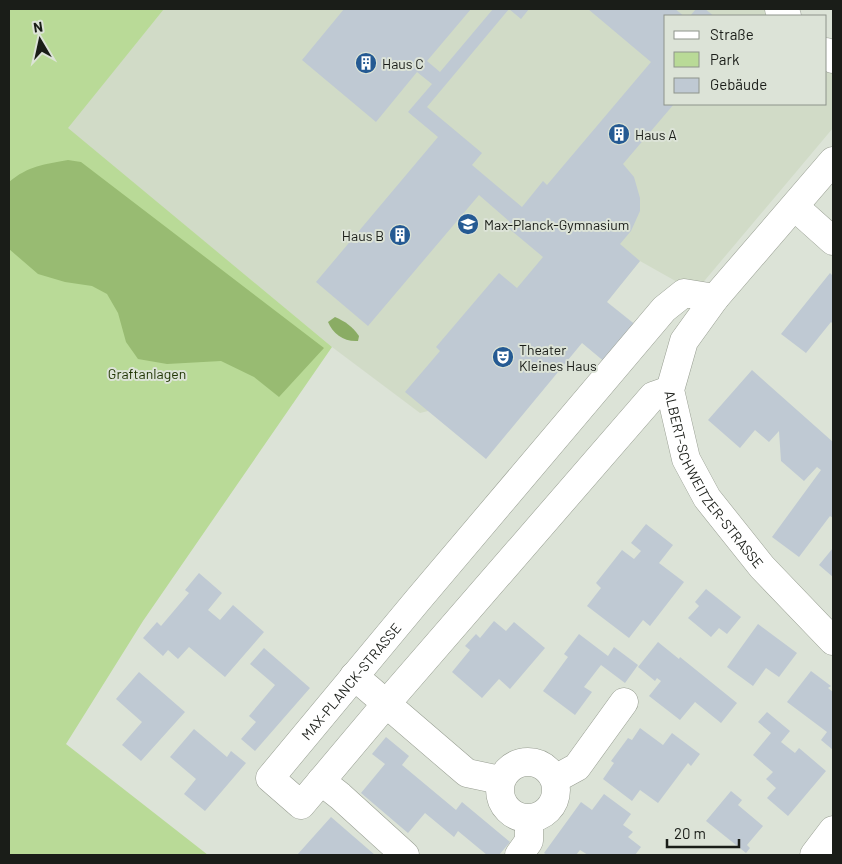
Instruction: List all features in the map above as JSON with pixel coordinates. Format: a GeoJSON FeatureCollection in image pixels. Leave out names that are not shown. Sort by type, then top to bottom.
{"type":"FeatureCollection","features":[{"type":"Feature","properties":{"kind":"street"},"geometry":{"type":"LineString","coordinates":[[715,298],[833,162]]}},
{"type":"Feature","properties":{"kind":"street"},"geometry":{"type":"LineString","coordinates":[[795,207],[833,241]]}},
{"type":"Feature","properties":{"kind":"street","name":"MAX-PLANCK-STRASSE"},"geometry":{"type":"LineString","coordinates":[[670,390],[653,396],[301,805],[270,778],[664,309],[684,293],[715,298]]}},
{"type":"Feature","properties":{"kind":"street","name":"ALBERT-SCHWEITZER-STRASSE"},"geometry":{"type":"LineString","coordinates":[[715,298],[684,341],[670,390],[686,459],[707,498],[762,567],[833,641]]}},
{"type":"Feature","properties":{"kind":"street"},"geometry":{"type":"LineString","coordinates":[[354,676],[467,773],[500,780]]}},
{"type":"Feature","properties":{"kind":"street"},"geometry":{"type":"LineString","coordinates":[[555,779],[577,767],[624,702]]}},
{"type":"Feature","properties":{"kind":"street"},"geometry":{"type":"LineString","coordinates":[[533,761],[546,767],[555,779],[556,793],[552,806],[545,813],[529,818],[516,816],[505,808],[499,794],[500,780],[512,764],[533,761]]}},
{"type":"Feature","properties":{"kind":"street"},"geometry":{"type":"LineString","coordinates":[[321,781],[405,855]]}},
{"type":"Feature","properties":{"kind":"street"},"geometry":{"type":"LineString","coordinates":[[519,855],[529,841],[529,818]]}},
{"type":"Feature","properties":{"kind":"street"},"geometry":{"type":"LineString","coordinates":[[814,855],[833,830]]}},
{"type":"Feature","properties":{"kind":"shaded area","name":"Max-Planck-Gymnasium"},"geometry":{"type":"Polygon","coordinates":[[[164,9],[766,9],[773,15],[664,15],[664,105],[827,105],[827,64],[833,70],[833,128],[695,292],[640,261],[603,306],[448,406],[420,413],[332,347],[67,128],[164,9]]]}},
{"type":"Feature","properties":{"kind":"shaded area"},"geometry":{"type":"Polygon","coordinates":[[[68,160],[81,162],[324,348],[279,397],[254,377],[221,361],[167,364],[138,359],[126,342],[118,313],[107,294],[92,286],[65,282],[38,274],[9,249],[9,182],[30,169],[44,164],[68,160]]]}},
{"type":"Feature","properties":{"kind":"shaded area"},"geometry":{"type":"Polygon","coordinates":[[[335,317],[354,330],[359,336],[358,341],[344,339],[336,334],[328,322],[335,317]]]}},
{"type":"Feature","properties":{"kind":"green space","name":"Graftanlagen"},"geometry":{"type":"Polygon","coordinates":[[[9,9],[164,9],[68,128],[332,347],[143,621],[66,744],[208,855],[9,855],[9,9]]]}},
{"type":"Feature","properties":{"kind":"building"},"geometry":{"type":"Polygon","coordinates":[[[344,9],[471,9],[427,61],[440,72],[493,9],[509,9],[427,107],[482,153],[472,165],[522,207],[543,181],[547,185],[651,62],[588,9],[675,9],[683,15],[664,15],[664,105],[673,105],[623,164],[634,177],[640,198],[640,211],[631,231],[620,244],[640,261],[607,302],[637,326],[606,363],[582,343],[486,459],[405,392],[440,351],[436,347],[499,273],[517,288],[543,257],[506,226],[510,222],[479,195],[368,326],[316,282],[438,137],[408,112],[432,84],[417,72],[376,122],[302,60],[344,9]]]}},
{"type":"Feature","properties":{"kind":"building"},"geometry":{"type":"Polygon","coordinates":[[[509,9],[529,9],[521,19],[509,9]]]}},
{"type":"Feature","properties":{"kind":"building"},"geometry":{"type":"Polygon","coordinates":[[[696,9],[705,9],[713,15],[691,15],[696,9]]]}},
{"type":"Feature","properties":{"kind":"building"},"geometry":{"type":"Polygon","coordinates":[[[830,273],[833,276],[833,324],[831,322],[806,353],[781,334],[830,273]]]}},
{"type":"Feature","properties":{"kind":"building"},"geometry":{"type":"Polygon","coordinates":[[[752,370],[833,442],[833,518],[830,516],[799,557],[772,537],[821,470],[817,467],[804,481],[781,461],[779,431],[769,442],[755,430],[740,448],[708,420],[752,370]]]}},
{"type":"Feature","properties":{"kind":"building"},"geometry":{"type":"Polygon","coordinates":[[[646,524],[673,545],[659,563],[684,582],[650,626],[643,620],[629,638],[587,606],[601,588],[596,583],[622,550],[634,559],[641,551],[631,543],[646,524]]]}},
{"type":"Feature","properties":{"kind":"building"},"geometry":{"type":"Polygon","coordinates":[[[833,548],[833,577],[819,565],[833,548]]]}},
{"type":"Feature","properties":{"kind":"building"},"geometry":{"type":"Polygon","coordinates":[[[199,573],[222,593],[208,610],[220,620],[233,605],[264,632],[225,677],[189,647],[178,659],[168,650],[163,656],[143,638],[157,622],[161,626],[189,593],[185,590],[199,573]]]}},
{"type":"Feature","properties":{"kind":"building"},"geometry":{"type":"Polygon","coordinates":[[[706,589],[741,617],[727,634],[719,628],[711,637],[688,618],[699,606],[695,602],[706,589]]]}},
{"type":"Feature","properties":{"kind":"building"},"geometry":{"type":"Polygon","coordinates":[[[494,621],[506,631],[514,622],[545,648],[510,689],[499,679],[482,698],[452,672],[470,650],[465,646],[476,634],[480,638],[494,621]]]}},
{"type":"Feature","properties":{"kind":"building"},"geometry":{"type":"Polygon","coordinates":[[[758,624],[797,653],[779,677],[766,668],[753,686],[727,667],[758,624]]]}},
{"type":"Feature","properties":{"kind":"building"},"geometry":{"type":"Polygon","coordinates":[[[579,634],[608,656],[614,647],[638,665],[625,683],[601,665],[584,687],[592,692],[575,715],[543,691],[568,657],[564,654],[579,634]]]}},
{"type":"Feature","properties":{"kind":"building"},"geometry":{"type":"Polygon","coordinates":[[[658,642],[679,659],[680,657],[737,703],[721,723],[695,702],[680,720],[649,696],[661,681],[657,678],[655,681],[638,667],[658,642]]]}},
{"type":"Feature","properties":{"kind":"building"},"geometry":{"type":"Polygon","coordinates":[[[264,648],[310,688],[255,751],[241,739],[256,722],[249,716],[275,685],[250,664],[264,648]]]}},
{"type":"Feature","properties":{"kind":"building"},"geometry":{"type":"Polygon","coordinates":[[[811,671],[831,686],[828,688],[833,692],[833,750],[821,740],[827,732],[787,702],[811,671]]]}},
{"type":"Feature","properties":{"kind":"building"},"geometry":{"type":"Polygon","coordinates":[[[139,672],[185,712],[141,761],[122,745],[142,722],[116,699],[139,672]]]}},
{"type":"Feature","properties":{"kind":"building"},"geometry":{"type":"Polygon","coordinates":[[[767,712],[790,731],[781,742],[795,753],[799,748],[826,771],[788,816],[767,798],[776,788],[766,779],[773,772],[753,755],[771,733],[758,722],[767,712]]]}},
{"type":"Feature","properties":{"kind":"building"},"geometry":{"type":"Polygon","coordinates":[[[640,728],[663,745],[672,733],[700,754],[691,766],[688,763],[658,803],[640,790],[632,801],[603,779],[614,763],[611,761],[628,738],[632,740],[640,728]]]}},
{"type":"Feature","properties":{"kind":"building"},"geometry":{"type":"Polygon","coordinates":[[[194,729],[227,757],[231,751],[246,763],[205,811],[184,794],[196,779],[170,757],[194,729]]]}},
{"type":"Feature","properties":{"kind":"building"},"geometry":{"type":"Polygon","coordinates":[[[386,737],[409,756],[402,765],[456,810],[462,802],[510,842],[499,855],[487,855],[458,831],[454,837],[425,813],[408,833],[361,793],[385,764],[372,754],[386,737]]]}},
{"type":"Feature","properties":{"kind":"building"},"geometry":{"type":"Polygon","coordinates":[[[731,791],[742,800],[738,805],[763,826],[747,845],[750,848],[746,853],[706,821],[731,791]]]}},
{"type":"Feature","properties":{"kind":"building"},"geometry":{"type":"Polygon","coordinates":[[[604,794],[631,814],[623,825],[633,832],[628,837],[641,847],[635,855],[588,855],[580,850],[576,855],[547,855],[544,853],[581,802],[592,810],[604,794]]]}},
{"type":"Feature","properties":{"kind":"building"},"geometry":{"type":"Polygon","coordinates":[[[331,817],[375,855],[297,855],[331,817]]]}},
{"type":"Feature","properties":{"kind":"place","name":"Haus C"},"geometry":{"type":"Point","coordinates":[366,63]}},
{"type":"Feature","properties":{"kind":"place","name":"Haus A"},"geometry":{"type":"Point","coordinates":[619,134]}},
{"type":"Feature","properties":{"kind":"place","name":"Max-Planck-Gymnasium"},"geometry":{"type":"Point","coordinates":[468,224]}},
{"type":"Feature","properties":{"kind":"place","name":"Haus B"},"geometry":{"type":"Point","coordinates":[400,235]}},
{"type":"Feature","properties":{"kind":"place","name":"Theater Kleines Haus"},"geometry":{"type":"Point","coordinates":[503,357]}}]}
